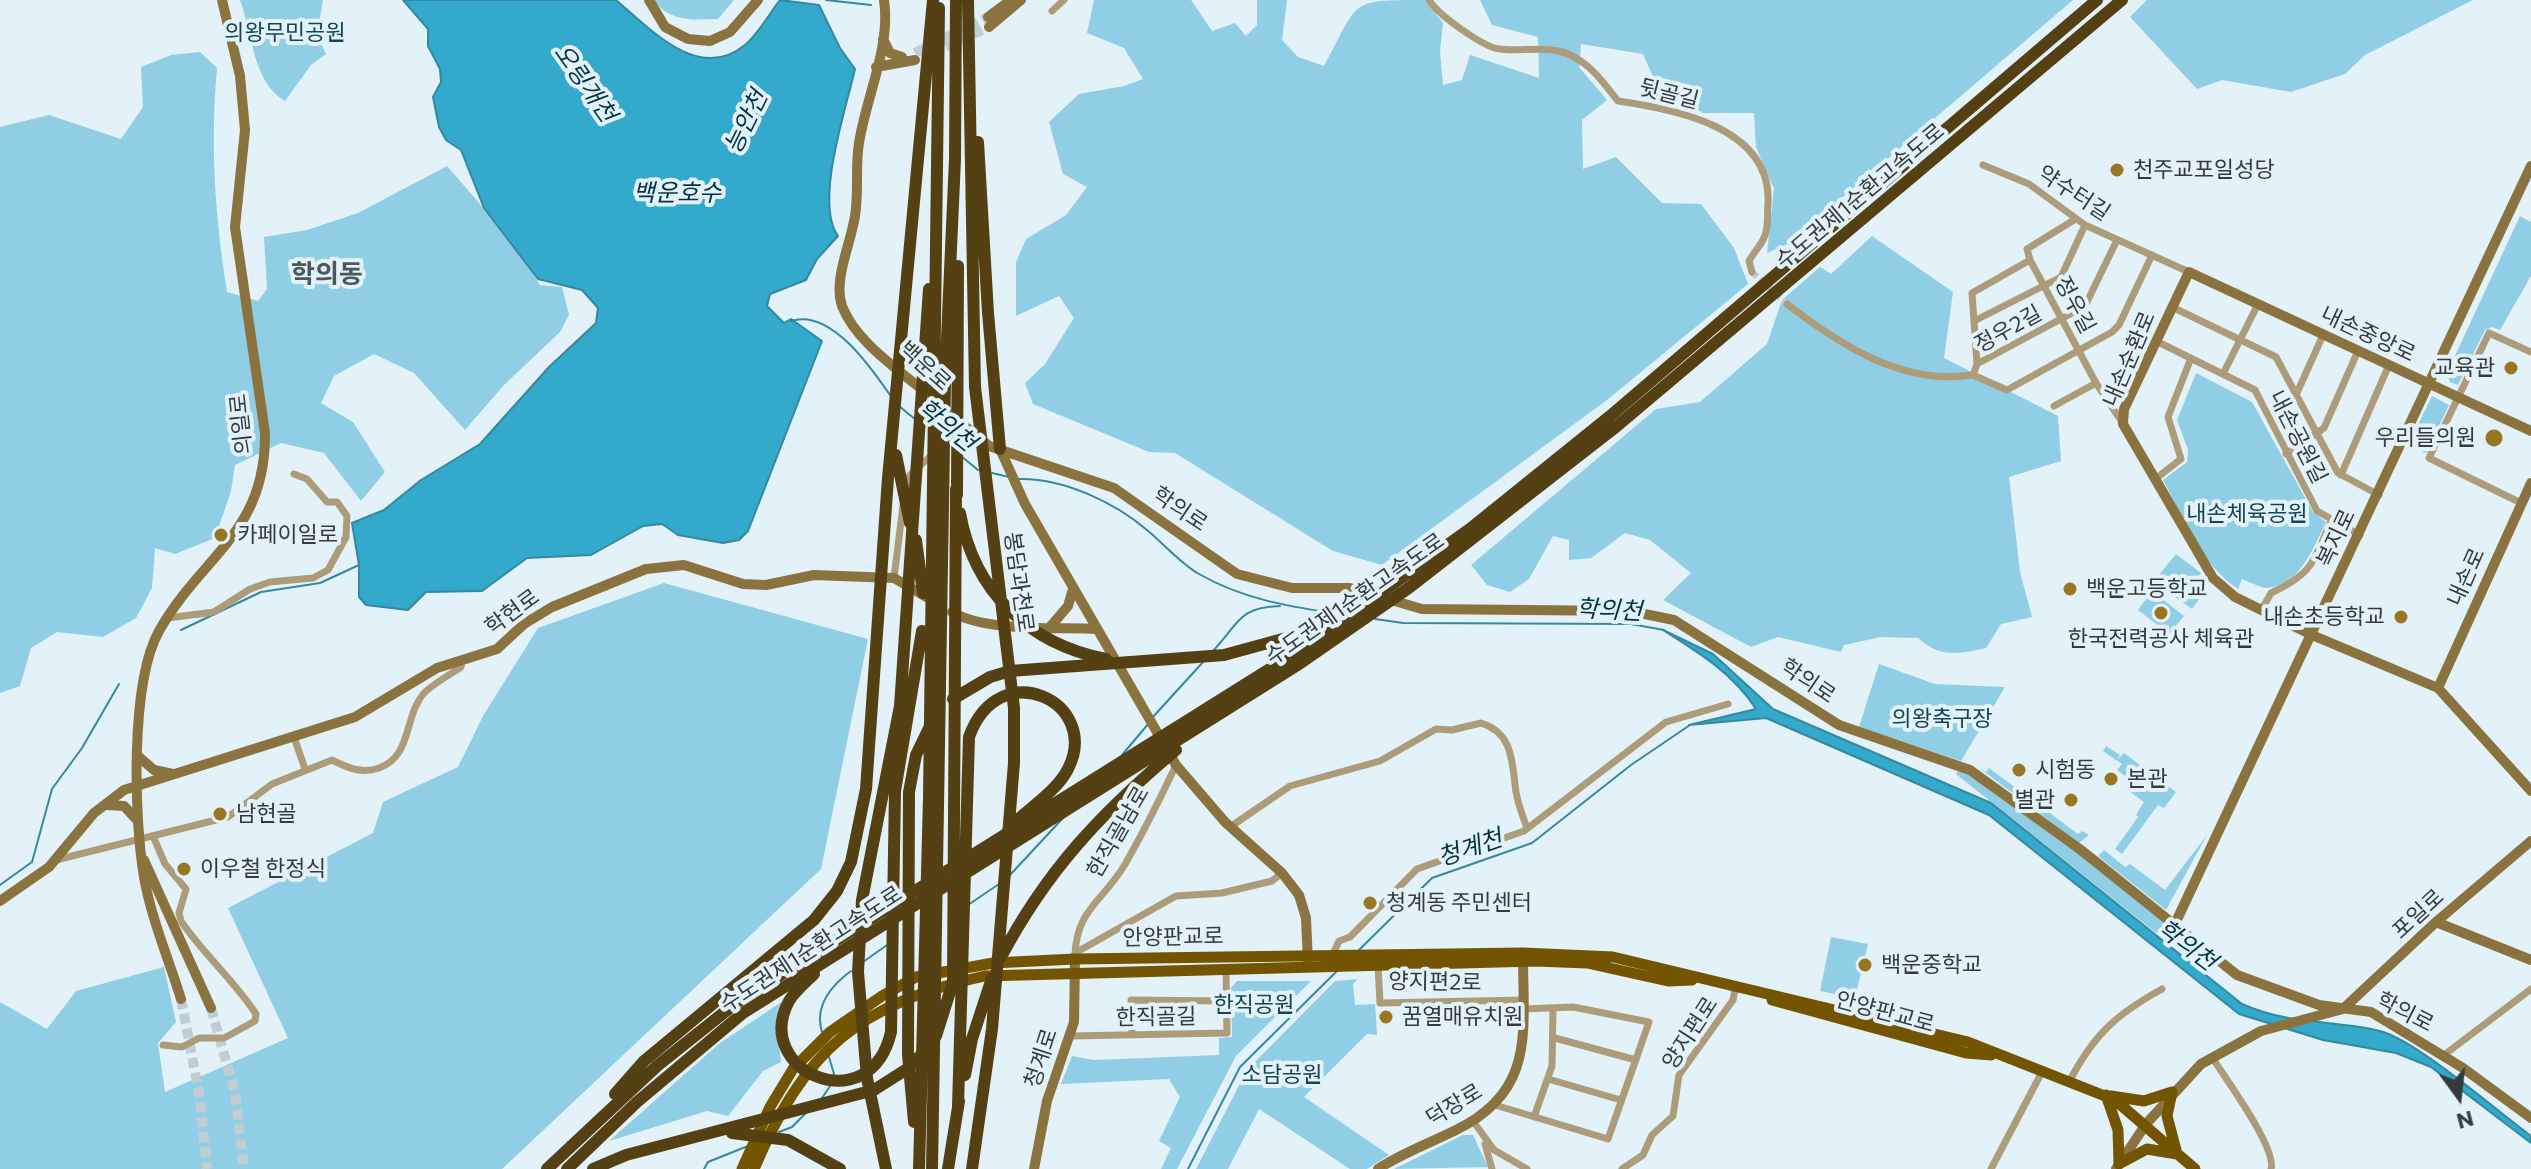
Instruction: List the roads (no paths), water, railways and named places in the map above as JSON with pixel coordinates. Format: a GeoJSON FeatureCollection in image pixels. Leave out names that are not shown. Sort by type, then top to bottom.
{"type":"FeatureCollection","features":[{"type":"Feature","properties":{"kind":"highway"},"geometry":{"type":"LineString","coordinates":[[584,1131],[644,1061],[800,933],[837,891],[855,848],[866,789],[888,478],[894,440],[933,0]]}},
{"type":"Feature","properties":{"kind":"highway"},"geometry":{"type":"LineString","coordinates":[[593,1169],[626,1155],[874,1090],[907,1069],[937,1035],[953,982],[958,639],[956,489],[946,381],[938,182],[940,0]]}},
{"type":"Feature","properties":{"kind":"highway"},"geometry":{"type":"LineString","coordinates":[[919,1169],[908,1055],[922,1011],[933,796],[931,638],[955,159],[956,0]]}},
{"type":"Feature","properties":{"kind":"highway"},"geometry":{"type":"LineString","coordinates":[[969,0],[988,313],[1000,449]]}},
{"type":"Feature","properties":{"kind":"highway","name":"봉담과천로"},"geometry":{"type":"LineString","coordinates":[[969,0],[975,387],[1014,708],[1011,813],[992,1029],[972,1169]]}},
{"type":"Feature","properties":{"kind":"highway","name":"수도권제1순환고속도로"},"geometry":{"type":"LineString","coordinates":[[547,1169],[584,1131],[740,1008],[1361,608],[1613,422],[2097,0]]}},
{"type":"Feature","properties":{"kind":"highway","name":"수도권제1순환고속도로"},"geometry":{"type":"LineString","coordinates":[[567,1169],[740,1008],[828,960],[1214,718],[1410,587],[2122,0]]}},
{"type":"Feature","properties":{"kind":"highway"},"geometry":{"type":"LineString","coordinates":[[886,1169],[861,1036],[859,936],[862,900],[900,706],[922,363],[938,182]]}},
{"type":"Feature","properties":{"kind":"highway"},"geometry":{"type":"LineString","coordinates":[[828,960],[790,999],[783,1016],[783,1030],[790,1055],[802,1069],[813,1077],[836,1082],[866,1073],[887,1049],[891,1032],[895,791],[931,638],[923,577],[902,500],[894,440]]}},
{"type":"Feature","properties":{"kind":"highway"},"geometry":{"type":"LineString","coordinates":[[956,489],[967,543],[976,567],[1011,615],[1059,645],[1128,663]]}},
{"type":"Feature","properties":{"kind":"highway"},"geometry":{"type":"LineString","coordinates":[[932,1169],[909,792],[916,755],[935,717],[951,700],[971,687],[1010,671],[1196,660],[1235,653],[1290,637],[1361,608]]}},
{"type":"Feature","properties":{"kind":"highway"},"geometry":{"type":"LineString","coordinates":[[948,1169],[967,1038],[966,773],[969,737],[975,722],[995,698],[1014,691],[1045,697],[1066,716],[1073,730],[1075,747],[1067,773],[994,842]]}},
{"type":"Feature","properties":{"kind":"highway"},"geometry":{"type":"LineString","coordinates":[[967,1038],[1000,959],[1044,883],[1096,821],[1214,718]]}},
{"type":"Feature","properties":{"kind":"highway"},"geometry":{"type":"LineString","coordinates":[[698,1135],[744,1132],[767,1135],[799,1145],[836,1167]]}},
{"type":"Feature","properties":{"kind":"main road","name":"안양판교로"},"geometry":{"type":"LineString","coordinates":[[754,1169],[758,1132],[786,1080],[811,1050],[832,1038],[882,996],[916,977],[993,963],[1335,954],[1353,945],[1377,959]]}},
{"type":"Feature","properties":{"kind":"main road","name":"안양판교로"},"geometry":{"type":"LineString","coordinates":[[1075,961],[1226,969],[1364,966],[1377,959],[1601,955],[1670,968],[1696,979],[1735,989],[1789,998],[1954,1038],[2043,1070],[2106,1095],[2146,1124],[2193,1169]]}},
{"type":"Feature","properties":{"kind":"main road","name":"안양판교로"},"geometry":{"type":"LineString","coordinates":[[742,1169],[772,1130],[801,1079],[817,1062],[832,1038]]}},
{"type":"Feature","properties":{"kind":"main road"},"geometry":{"type":"LineString","coordinates":[[2172,1092],[2167,1116],[2180,1156],[2147,1149],[2117,1167],[2118,1130],[2106,1095],[2144,1101],[2172,1092]]}},
{"type":"Feature","properties":{"kind":"street","name":"의일로"},"geometry":{"type":"LineString","coordinates":[[211,1008],[144,860],[137,785],[147,663],[168,618],[243,524],[259,491],[265,459],[265,433],[235,227],[245,130],[240,76],[222,0]]}},
{"type":"Feature","properties":{"kind":"street"},"geometry":{"type":"LineString","coordinates":[[649,0],[665,27],[688,39],[710,41],[730,32],[758,0]]}},
{"type":"Feature","properties":{"kind":"street","name":"백운로"},"geometry":{"type":"LineString","coordinates":[[884,0],[886,16],[880,66],[858,147],[857,196],[840,287],[842,305],[865,339],[962,426],[989,446],[1000,449]]}},
{"type":"Feature","properties":{"kind":"street"},"geometry":{"type":"LineString","coordinates":[[1011,0],[989,22],[1021,0]]}},
{"type":"Feature","properties":{"kind":"street"},"geometry":{"type":"LineString","coordinates":[[1052,11],[1064,0]]}},
{"type":"Feature","properties":{"kind":"street","name":"뒷골길"},"geometry":{"type":"LineString","coordinates":[[1429,0],[1445,20],[1459,25],[1496,49],[1557,50],[1587,64],[1618,101],[1670,108],[1725,130],[1738,140],[1749,151],[1769,192],[1767,229],[1749,261],[1752,272]]}},
{"type":"Feature","properties":{"kind":"street"},"geometry":{"type":"LineString","coordinates":[[883,39],[891,54],[902,57]]}},
{"type":"Feature","properties":{"kind":"street"},"geometry":{"type":"LineString","coordinates":[[915,56],[880,66],[902,57],[915,56]]}},
{"type":"Feature","properties":{"kind":"street","name":"약수터길"},"geometry":{"type":"LineString","coordinates":[[1983,165],[2029,184],[2074,220],[2189,272]]}},
{"type":"Feature","properties":{"kind":"street","name":"복지로"},"geometry":{"type":"LineString","coordinates":[[2174,926],[2531,166]]}},
{"type":"Feature","properties":{"kind":"street","name":"정우길"},"geometry":{"type":"LineString","coordinates":[[2074,220],[2027,249],[2096,383],[2123,424]]}},
{"type":"Feature","properties":{"kind":"street"},"geometry":{"type":"LineString","coordinates":[[1974,321],[2061,277],[2085,225]]}},
{"type":"Feature","properties":{"kind":"street","name":"정우2길"},"geometry":{"type":"LineString","coordinates":[[1973,375],[1977,364],[2089,303],[2117,240]]}},
{"type":"Feature","properties":{"kind":"street"},"geometry":{"type":"LineString","coordinates":[[1787,304],[1819,328],[1872,359],[1934,379],[1973,375],[2007,390],[2119,325],[2152,255]]}},
{"type":"Feature","properties":{"kind":"street"},"geometry":{"type":"LineString","coordinates":[[1977,364],[1972,293],[2030,260]]}},
{"type":"Feature","properties":{"kind":"street","name":"내손중앙로"},"geometry":{"type":"LineString","coordinates":[[2189,272],[2531,431]]}},
{"type":"Feature","properties":{"kind":"street","name":"내손순환로"},"geometry":{"type":"LineString","coordinates":[[2189,272],[2124,409],[2123,424],[2213,578],[2235,597],[2312,635],[2438,688],[2531,791]]}},
{"type":"Feature","properties":{"kind":"street"},"geometry":{"type":"LineString","coordinates":[[2223,374],[2258,304]]}},
{"type":"Feature","properties":{"kind":"street"},"geometry":{"type":"LineString","coordinates":[[2172,307],[2276,357],[2341,475],[2379,495]]}},
{"type":"Feature","properties":{"kind":"street"},"geometry":{"type":"LineString","coordinates":[[2521,503],[2429,458],[2489,333],[2531,352]]}},
{"type":"Feature","properties":{"kind":"street"},"geometry":{"type":"LineString","coordinates":[[2296,395],[2323,335]]}},
{"type":"Feature","properties":{"kind":"street","name":"내손공원길"},"geometry":{"type":"LineString","coordinates":[[2156,341],[2255,390],[2317,511],[2360,535]]}},
{"type":"Feature","properties":{"kind":"street"},"geometry":{"type":"LineString","coordinates":[[2286,454],[2318,436],[2358,351]]}},
{"type":"Feature","properties":{"kind":"street"},"geometry":{"type":"LineString","coordinates":[[2154,480],[2181,459],[2168,417],[2191,358]]}},
{"type":"Feature","properties":{"kind":"street"},"geometry":{"type":"LineString","coordinates":[[2341,475],[2389,365]]}},
{"type":"Feature","properties":{"kind":"street"},"geometry":{"type":"LineString","coordinates":[[2054,406],[2096,383]]}},
{"type":"Feature","properties":{"kind":"street"},"geometry":{"type":"LineString","coordinates":[[894,578],[905,485],[910,475],[962,426]]}},
{"type":"Feature","properties":{"kind":"street"},"geometry":{"type":"LineString","coordinates":[[1000,449],[1014,472],[1025,504],[1176,765],[1230,827],[1282,873],[1299,895],[1306,918],[1308,968]]}},
{"type":"Feature","properties":{"kind":"street","name":"학의로"},"geometry":{"type":"LineString","coordinates":[[1000,449],[1114,488],[1237,574],[1292,588],[1350,588],[1422,609],[1630,611],[1674,620],[1839,725],[1970,770],[2081,850],[2237,975],[2300,1001],[2371,1012],[2444,1055],[2531,1118]]}},
{"type":"Feature","properties":{"kind":"street"},"geometry":{"type":"LineString","coordinates":[[1014,472],[1023,464],[1035,461]]}},
{"type":"Feature","properties":{"kind":"street"},"geometry":{"type":"LineString","coordinates":[[168,618],[214,612],[250,589],[270,582],[313,578],[328,570],[346,537],[347,516],[337,502],[327,502],[307,479],[294,474]]}},
{"type":"Feature","properties":{"kind":"street","name":"내손로"},"geometry":{"type":"LineString","coordinates":[[2438,688],[2531,483]]}},
{"type":"Feature","properties":{"kind":"street"},"geometry":{"type":"LineString","coordinates":[[2262,609],[2271,593],[2297,582],[2306,572],[2331,521]]}},
{"type":"Feature","properties":{"kind":"street","name":"학현로"},"geometry":{"type":"LineString","coordinates":[[0,901],[56,860],[94,813],[124,790],[355,717],[437,668],[462,657],[497,649],[524,624],[572,597],[666,565],[684,565],[743,584],[766,585],[814,575],[894,578],[965,619],[1096,629]]}},
{"type":"Feature","properties":{"kind":"street"},"geometry":{"type":"LineString","coordinates":[[1050,627],[1068,606],[1073,589]]}},
{"type":"Feature","properties":{"kind":"street"},"geometry":{"type":"LineString","coordinates":[[56,860],[228,817],[272,784],[332,760],[368,772],[391,764],[402,752],[409,725],[424,693],[461,667],[462,657]]}},
{"type":"Feature","properties":{"kind":"street"},"geometry":{"type":"LineString","coordinates":[[1335,954],[1339,941],[1353,945],[1417,869],[1504,841],[1527,828],[1666,722],[1728,704]]}},
{"type":"Feature","properties":{"kind":"street"},"geometry":{"type":"LineString","coordinates":[[1230,827],[1290,786],[1380,761],[1436,729],[1452,730],[1481,723],[1497,732],[1513,756],[1516,791],[1527,828]]}},
{"type":"Feature","properties":{"kind":"street"},"geometry":{"type":"LineString","coordinates":[[294,737],[305,769]]}},
{"type":"Feature","properties":{"kind":"street"},"geometry":{"type":"LineString","coordinates":[[139,757],[154,770],[179,774]]}},
{"type":"Feature","properties":{"kind":"street","name":"한직골남로"},"geometry":{"type":"LineString","coordinates":[[1075,961],[1076,934],[1085,912],[1107,890],[1124,866],[1176,765]]}},
{"type":"Feature","properties":{"kind":"street"},"geometry":{"type":"LineString","coordinates":[[105,806],[124,806],[138,821]]}},
{"type":"Feature","properties":{"kind":"street"},"geometry":{"type":"LineString","coordinates":[[153,836],[165,864],[186,889],[179,913],[181,921],[212,964],[239,986],[256,1014],[255,1021],[224,1038],[199,1038],[182,1047],[163,1045]]}},
{"type":"Feature","properties":{"kind":"street","name":"포일로"},"geometry":{"type":"LineString","coordinates":[[2212,1057],[2261,1031],[2343,1009],[2436,922],[2530,843]]}},
{"type":"Feature","properties":{"kind":"street","name":"의일로"},"geometry":{"type":"LineString","coordinates":[[144,860],[143,876],[181,999]]}},
{"type":"Feature","properties":{"kind":"street"},"geometry":{"type":"LineString","coordinates":[[1075,961],[1176,896],[1222,893],[1272,881],[1282,873]]}},
{"type":"Feature","properties":{"kind":"street"},"geometry":{"type":"LineString","coordinates":[[2436,922],[2531,960]]}},
{"type":"Feature","properties":{"kind":"street","name":"덕장로"},"geometry":{"type":"LineString","coordinates":[[1378,1169],[1473,1121],[1506,1093],[1518,1064],[1523,957]]}},
{"type":"Feature","properties":{"kind":"street","name":"양지편2로"},"geometry":{"type":"LineString","coordinates":[[1377,959],[1380,1003],[1523,1005]]}},
{"type":"Feature","properties":{"kind":"street","name":"청계로"},"geometry":{"type":"LineString","coordinates":[[1034,1169],[1047,1101],[1070,1036],[1075,961]]}},
{"type":"Feature","properties":{"kind":"street","name":"한직골길"},"geometry":{"type":"LineString","coordinates":[[1070,1036],[1227,1033],[1226,969]]}},
{"type":"Feature","properties":{"kind":"street","name":"양지편로"},"geometry":{"type":"LineString","coordinates":[[1622,1169],[1643,1155],[1652,1135],[1673,1116],[1679,1075],[1733,1000],[1735,989]]}},
{"type":"Feature","properties":{"kind":"street"},"geometry":{"type":"LineString","coordinates":[[2070,1080],[2102,1029],[2121,1012],[2162,989]]}},
{"type":"Feature","properties":{"kind":"street"},"geometry":{"type":"LineString","coordinates":[[2444,1055],[2531,989]]}},
{"type":"Feature","properties":{"kind":"street"},"geometry":{"type":"LineString","coordinates":[[1132,1035],[1131,1000],[1226,1001]]}},
{"type":"Feature","properties":{"kind":"street"},"geometry":{"type":"LineString","coordinates":[[2290,1023],[2298,1015],[2300,1001]]}},
{"type":"Feature","properties":{"kind":"street"},"geometry":{"type":"LineString","coordinates":[[1495,1105],[1608,1139],[1649,1022],[1573,1007],[1523,1005]]}},
{"type":"Feature","properties":{"kind":"street"},"geometry":{"type":"LineString","coordinates":[[1534,1117],[1548,1079],[1555,1038],[1553,1008]]}},
{"type":"Feature","properties":{"kind":"street"},"geometry":{"type":"LineString","coordinates":[[1555,1038],[1636,1060]]}},
{"type":"Feature","properties":{"kind":"street"},"geometry":{"type":"LineString","coordinates":[[2117,1167],[2172,1092],[2212,1057],[2262,1138],[2273,1160],[2271,1169]]}},
{"type":"Feature","properties":{"kind":"street"},"geometry":{"type":"LineString","coordinates":[[1991,1169],[2043,1070]]}},
{"type":"Feature","properties":{"kind":"street"},"geometry":{"type":"LineString","coordinates":[[1548,1079],[1621,1100]]}},
{"type":"Feature","properties":{"kind":"street"},"geometry":{"type":"LineString","coordinates":[[1473,1121],[1484,1142],[1492,1169]]}},
{"type":"Feature","properties":{"kind":"street"},"geometry":{"type":"LineString","coordinates":[[1484,1142],[1527,1169]]}},
{"type":"Feature","properties":{"kind":"water","name":"백운호수"},"geometry":{"type":"Polygon","coordinates":[[[403,0],[616,0],[676,48],[710,58],[728,55],[745,45],[780,0],[819,5],[840,48],[855,69],[830,179],[831,221],[838,236],[817,259],[806,280],[770,294],[767,306],[784,323],[791,319],[822,341],[748,531],[739,540],[723,543],[678,535],[662,524],[643,526],[591,555],[527,558],[482,591],[426,592],[408,610],[366,605],[359,597],[359,565],[352,523],[384,510],[421,480],[480,444],[549,367],[596,323],[598,308],[582,290],[538,279],[484,208],[461,150],[446,140],[439,127],[433,97],[441,82],[440,69],[428,46],[428,29],[403,0]]]}},
{"type":"Feature","properties":{"kind":"water","name":"학의천"},"geometry":{"type":"Polygon","coordinates":[[[1663,630],[1713,654],[1773,709],[1991,803],[2242,1004],[2277,1016],[2380,1031],[2395,1037],[2478,1094],[2531,1136],[2531,1143],[2431,1067],[2396,1053],[2323,1040],[2239,1014],[1989,815],[1766,718],[1689,725],[1756,709],[1726,674],[1663,630]]]}},
{"type":"Feature","properties":{"kind":"waterway"},"geometry":{"type":"LineString","coordinates":[[826,0],[871,5]]}},
{"type":"Feature","properties":{"kind":"waterway","name":"학의천"},"geometry":{"type":"LineString","coordinates":[[791,321],[806,319],[834,331],[860,355],[890,395]]}},
{"type":"Feature","properties":{"kind":"waterway","name":"학의천"},"geometry":{"type":"LineString","coordinates":[[899,406],[916,420]]}},
{"type":"Feature","properties":{"kind":"waterway","name":"학의천"},"geometry":{"type":"LineString","coordinates":[[961,456],[978,470]]}},
{"type":"Feature","properties":{"kind":"waterway","name":"학의천"},"geometry":{"type":"LineString","coordinates":[[992,473],[1009,477]]}},
{"type":"Feature","properties":{"kind":"waterway","name":"학의천"},"geometry":{"type":"LineString","coordinates":[[1019,479],[1070,487],[1104,501],[1147,530],[1192,570],[1231,589],[1281,604],[1333,613]]}},
{"type":"Feature","properties":{"kind":"waterway"},"geometry":{"type":"LineString","coordinates":[[181,630],[261,592],[320,583],[359,565]]}},
{"type":"Feature","properties":{"kind":"waterway"},"geometry":{"type":"LineString","coordinates":[[1214,650],[1248,613],[1280,606]]}},
{"type":"Feature","properties":{"kind":"waterway","name":"학의천"},"geometry":{"type":"LineString","coordinates":[[1375,619],[1403,623],[1631,624],[1664,630]]}},
{"type":"Feature","properties":{"kind":"waterway"},"geometry":{"type":"LineString","coordinates":[[1152,718],[1204,661]]}},
{"type":"Feature","properties":{"kind":"waterway"},"geometry":{"type":"LineString","coordinates":[[0,885],[32,862],[52,789],[82,748],[119,684]]}},
{"type":"Feature","properties":{"kind":"waterway"},"geometry":{"type":"LineString","coordinates":[[1122,755],[1149,723]]}},
{"type":"Feature","properties":{"kind":"waterway","name":"청계천"},"geometry":{"type":"LineString","coordinates":[[1359,950],[1432,878],[1532,843],[1631,765],[1690,725]]}},
{"type":"Feature","properties":{"kind":"waterway"},"geometry":{"type":"LineString","coordinates":[[1010,875],[1063,818]]}},
{"type":"Feature","properties":{"kind":"waterway"},"geometry":{"type":"LineString","coordinates":[[968,905],[999,884]]}},
{"type":"Feature","properties":{"kind":"waterway"},"geometry":{"type":"LineString","coordinates":[[863,962],[887,945]]}},
{"type":"Feature","properties":{"kind":"waterway"},"geometry":{"type":"LineString","coordinates":[[822,1032],[820,1013],[826,997],[851,971]]}},
{"type":"Feature","properties":{"kind":"waterway","name":"청계천"},"geometry":{"type":"LineString","coordinates":[[1188,1169],[1240,1067],[1337,971]]}},
{"type":"Feature","properties":{"kind":"waterway"},"geometry":{"type":"LineString","coordinates":[[829,1057],[834,1074]]}},
{"type":"Feature","properties":{"kind":"waterway"},"geometry":{"type":"LineString","coordinates":[[822,1098],[832,1083]]}},
{"type":"Feature","properties":{"kind":"waterway"},"geometry":{"type":"LineString","coordinates":[[779,1132],[792,1127],[806,1113]]}},
{"type":"Feature","properties":{"kind":"waterway"},"geometry":{"type":"LineString","coordinates":[[704,1169],[708,1162],[748,1146]]}},
{"type":"Feature","properties":{"kind":"tunnel"},"geometry":{"type":"LineString","coordinates":[[915,53],[988,17]]}},
{"type":"Feature","properties":{"kind":"tunnel"},"geometry":{"type":"LineString","coordinates":[[932,53],[989,27]]}},
{"type":"Feature","properties":{"kind":"tunnel"},"geometry":{"type":"LineString","coordinates":[[1752,272],[1787,304]]}},
{"type":"Feature","properties":{"kind":"tunnel"},"geometry":{"type":"LineString","coordinates":[[181,999],[200,1098],[207,1169]]}},
{"type":"Feature","properties":{"kind":"tunnel"},"geometry":{"type":"LineString","coordinates":[[211,1008],[235,1093],[244,1169]]}},
{"type":"Feature","properties":{"kind":"place","name":"천주교포일성당"},"geometry":{"type":"Point","coordinates":[2117,170]}},
{"type":"Feature","properties":{"kind":"place","name":"교육관"},"geometry":{"type":"Point","coordinates":[2511,368]}},
{"type":"Feature","properties":{"kind":"place","name":"우리들의원"},"geometry":{"type":"Point","coordinates":[2494,438]}},
{"type":"Feature","properties":{"kind":"place","name":"카페이일로"},"geometry":{"type":"Point","coordinates":[221,535]}},
{"type":"Feature","properties":{"kind":"place","name":"백운고등학교"},"geometry":{"type":"Point","coordinates":[2070,589]}},
{"type":"Feature","properties":{"kind":"place","name":"한국전력공사 체육관"},"geometry":{"type":"Point","coordinates":[2161,613]}},
{"type":"Feature","properties":{"kind":"place","name":"내손초등학교"},"geometry":{"type":"Point","coordinates":[2401,617]}},
{"type":"Feature","properties":{"kind":"place","name":"시험동"},"geometry":{"type":"Point","coordinates":[2019,770]}},
{"type":"Feature","properties":{"kind":"place","name":"본관"},"geometry":{"type":"Point","coordinates":[2111,779]}},
{"type":"Feature","properties":{"kind":"place","name":"별관"},"geometry":{"type":"Point","coordinates":[2071,800]}},
{"type":"Feature","properties":{"kind":"place","name":"남현골"},"geometry":{"type":"Point","coordinates":[220,814]}},
{"type":"Feature","properties":{"kind":"place","name":"이우철 한정식"},"geometry":{"type":"Point","coordinates":[184,869]}},
{"type":"Feature","properties":{"kind":"place","name":"청계동 주민센터"},"geometry":{"type":"Point","coordinates":[1370,903]}},
{"type":"Feature","properties":{"kind":"place","name":"백운중학교"},"geometry":{"type":"Point","coordinates":[1865,965]}},
{"type":"Feature","properties":{"kind":"place","name":"꿈열매유치원"},"geometry":{"type":"Point","coordinates":[1386,1017]}},
{"type":"Feature","properties":{"kind":"district","name":"학의동"},"geometry":{"type":"Point","coordinates":[327,274]}},
{"type":"Feature","properties":{"kind":"park label","name":"의왕무민공원"},"geometry":{"type":"Point","coordinates":[285,33]}},
{"type":"Feature","properties":{"kind":"park label","name":"내손체육공원"},"geometry":{"type":"Point","coordinates":[2247,514]}},
{"type":"Feature","properties":{"kind":"park label","name":"의왕축구장"},"geometry":{"type":"Point","coordinates":[1942,719]}},
{"type":"Feature","properties":{"kind":"park label","name":"한직공원"},"geometry":{"type":"Point","coordinates":[1254,1005]}},
{"type":"Feature","properties":{"kind":"park label","name":"소담공원"},"geometry":{"type":"Point","coordinates":[1282,1075]}},
{"type":"Feature","properties":{"kind":"water label","name":"오링개천"},"geometry":{"type":"Point","coordinates":[585,83]}},
{"type":"Feature","properties":{"kind":"water label","name":"능안천"},"geometry":{"type":"Point","coordinates":[746,122]}}]}
